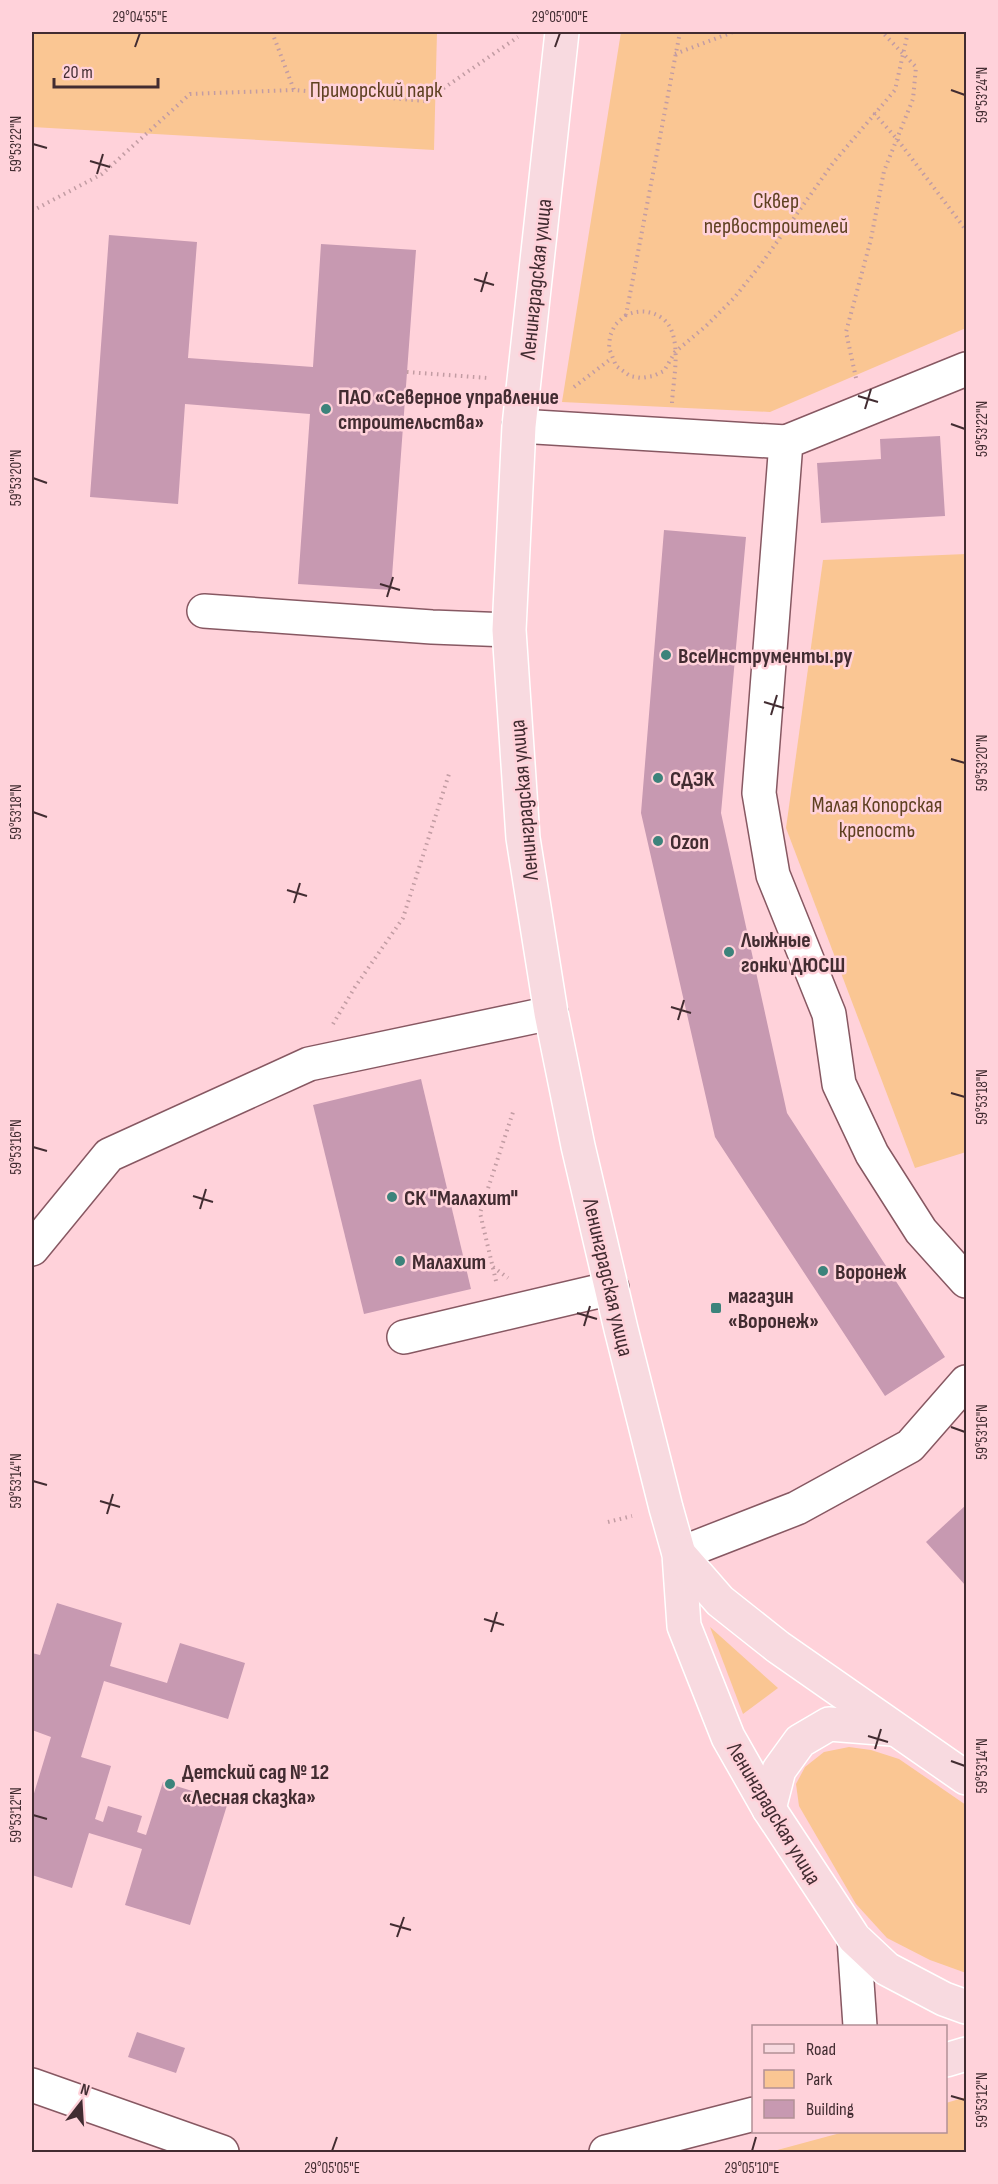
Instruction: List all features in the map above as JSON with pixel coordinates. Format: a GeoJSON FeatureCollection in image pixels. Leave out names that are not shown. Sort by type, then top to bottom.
{"type":"FeatureCollection","features":[{"type":"Feature","properties":{"kind":"main road","name":"Ленинградская улица"},"geometry":{"type":"LineString","coordinates":[[562,32],[519,426],[509,630],[523,838],[551,1013],[578,1146],[663,1497],[679,1554],[684,1626],[728,1737],[769,1809],[854,1938],[887,1969],[944,1999],[966,2007]]}},
{"type":"Feature","properties":{"kind":"main road","name":"Ленинградская улица"},"geometry":{"type":"LineString","coordinates":[[679,1554],[720,1601],[778,1647],[966,1778]]}},
{"type":"Feature","properties":{"kind":"main road"},"geometry":{"type":"LineString","coordinates":[[769,1809],[779,1770],[800,1741],[829,1724],[894,1729]]}},
{"type":"Feature","properties":{"kind":"main road"},"geometry":{"type":"LineString","coordinates":[[947,2060],[966,2054]]}},
{"type":"Feature","properties":{"kind":"street"},"geometry":{"type":"LineString","coordinates":[[519,426],[786,442],[966,369]]}},
{"type":"Feature","properties":{"kind":"street"},"geometry":{"type":"LineString","coordinates":[[786,442],[759,793],[773,875],[829,1014],[839,1084],[872,1154],[921,1231],[966,1282]]}},
{"type":"Feature","properties":{"kind":"street"},"geometry":{"type":"LineString","coordinates":[[204,611],[509,630]]}},
{"type":"Feature","properties":{"kind":"street"},"geometry":{"type":"LineString","coordinates":[[32,1249],[110,1155],[309,1064],[551,1013]]}},
{"type":"Feature","properties":{"kind":"street"},"geometry":{"type":"LineString","coordinates":[[404,1337],[612,1288]]}},
{"type":"Feature","properties":{"kind":"street"},"geometry":{"type":"LineString","coordinates":[[679,1554],[797,1508],[910,1446],[966,1382]]}},
{"type":"Feature","properties":{"kind":"street"},"geometry":{"type":"LineString","coordinates":[[854,1938],[860,2025]]}},
{"type":"Feature","properties":{"kind":"street"},"geometry":{"type":"LineString","coordinates":[[32,2085],[222,2152]]}},
{"type":"Feature","properties":{"kind":"street"},"geometry":{"type":"LineString","coordinates":[[606,2152],[752,2114]]}},
{"type":"Feature","properties":{"kind":"path"},"geometry":{"type":"LineString","coordinates":[[272,32],[294,90]]}},
{"type":"Feature","properties":{"kind":"path"},"geometry":{"type":"LineString","coordinates":[[626,315],[680,32]]}},
{"type":"Feature","properties":{"kind":"path"},"geometry":{"type":"LineString","coordinates":[[675,54],[734,32]]}},
{"type":"Feature","properties":{"kind":"path"},"geometry":{"type":"LineString","coordinates":[[857,384],[846,333],[871,239],[884,171],[913,99],[916,67],[882,32]]}},
{"type":"Feature","properties":{"kind":"path"},"geometry":{"type":"LineString","coordinates":[[671,411],[675,352],[676,344],[673,331],[653,312],[636,311],[626,315],[615,325],[610,336],[609,348],[612,358],[623,372],[641,378],[664,371],[675,352],[734,298],[762,263],[833,163],[895,90],[908,32]]}},
{"type":"Feature","properties":{"kind":"path"},"geometry":{"type":"LineString","coordinates":[[32,211],[102,174],[190,94],[294,90],[425,101],[518,37]]}},
{"type":"Feature","properties":{"kind":"path"},"geometry":{"type":"LineString","coordinates":[[874,113],[897,139],[966,230]]}},
{"type":"Feature","properties":{"kind":"path"},"geometry":{"type":"LineString","coordinates":[[574,387],[612,358]]}},
{"type":"Feature","properties":{"kind":"path"},"geometry":{"type":"LineString","coordinates":[[407,372],[488,378]]}},
{"type":"Feature","properties":{"kind":"path"},"geometry":{"type":"LineString","coordinates":[[309,1064],[355,987],[403,918],[449,774]]}},
{"type":"Feature","properties":{"kind":"path"},"geometry":{"type":"LineString","coordinates":[[504,1314],[480,1213],[514,1109]]}},
{"type":"Feature","properties":{"kind":"path"},"geometry":{"type":"LineString","coordinates":[[608,1522],[632,1516]]}},
{"type":"Feature","properties":{"kind":"green space","name":"Приморский парк"},"geometry":{"type":"Polygon","coordinates":[[[32,32],[437,32],[434,150],[32,127],[32,32]]]}},
{"type":"Feature","properties":{"kind":"green space","name":"Сквер первостроителей"},"geometry":{"type":"Polygon","coordinates":[[[621,32],[966,32],[966,328],[770,412],[562,402],[621,32]]]}},
{"type":"Feature","properties":{"kind":"green space","name":"Малая Копорская крепость"},"geometry":{"type":"Polygon","coordinates":[[[966,554],[966,1152],[915,1168],[786,828],[823,560],[966,554]]]}},
{"type":"Feature","properties":{"kind":"green space"},"geometry":{"type":"Polygon","coordinates":[[[710,1627],[778,1688],[743,1714],[710,1627]]]}},
{"type":"Feature","properties":{"kind":"green space"},"geometry":{"type":"Polygon","coordinates":[[[849,1747],[871,1750],[899,1759],[966,1805],[966,1973],[930,1960],[887,1938],[856,1904],[799,1806],[796,1784],[805,1767],[824,1752],[849,1747]]]}},
{"type":"Feature","properties":{"kind":"green space"},"geometry":{"type":"Polygon","coordinates":[[[966,2097],[966,2152],[770,2152],[840,2133],[947,2133],[947,2103],[966,2097]]]}},
{"type":"Feature","properties":{"kind":"building","name":"ПАО «Северное управление строительства»"},"geometry":{"type":"Polygon","coordinates":[[[109,235],[197,242],[188,358],[313,367],[321,244],[416,250],[391,590],[298,584],[310,414],[185,404],[178,504],[90,497],[109,235]]]}},
{"type":"Feature","properties":{"kind":"building"},"geometry":{"type":"Polygon","coordinates":[[[940,436],[945,516],[821,523],[817,463],[881,459],[880,439],[940,436]]]}},
{"type":"Feature","properties":{"kind":"building"},"geometry":{"type":"Polygon","coordinates":[[[664,530],[746,537],[721,813],[787,1113],[945,1357],[885,1396],[715,1137],[641,813],[664,530]]]}},
{"type":"Feature","properties":{"kind":"building","name":"СК \"Малахит\""},"geometry":{"type":"Polygon","coordinates":[[[421,1079],[471,1289],[364,1314],[313,1105],[421,1079]]]}},
{"type":"Feature","properties":{"kind":"building"},"geometry":{"type":"Polygon","coordinates":[[[966,1505],[966,1586],[926,1542],[966,1505]]]}},
{"type":"Feature","properties":{"kind":"building"},"geometry":{"type":"Polygon","coordinates":[[[57,1603],[122,1623],[110,1666],[167,1683],[180,1643],[245,1663],[228,1719],[104,1681],[81,1757],[111,1766],[95,1819],[103,1822],[108,1806],[142,1816],[137,1832],[146,1835],[163,1782],[228,1802],[190,1925],[125,1905],[142,1849],[89,1833],[72,1888],[32,1875],[32,1800],[51,1737],[32,1730],[34,1671],[32,1670],[32,1653],[40,1655],[57,1603]]]}},
{"type":"Feature","properties":{"kind":"building"},"geometry":{"type":"Polygon","coordinates":[[[137,2032],[185,2048],[176,2073],[128,2057],[137,2032]]]}},
{"type":"Feature","properties":{"kind":"place","name":"ПАО «Северное управление строительства»"},"geometry":{"type":"Point","coordinates":[326,409]}},
{"type":"Feature","properties":{"kind":"place","name":"ВсеИнструменты.ру"},"geometry":{"type":"Point","coordinates":[666,655]}},
{"type":"Feature","properties":{"kind":"place","name":"СДЭК"},"geometry":{"type":"Point","coordinates":[658,778]}},
{"type":"Feature","properties":{"kind":"place","name":"Ozon"},"geometry":{"type":"Point","coordinates":[658,841]}},
{"type":"Feature","properties":{"kind":"place","name":"Лыжные гонки ДЮСШ"},"geometry":{"type":"Point","coordinates":[729,952]}},
{"type":"Feature","properties":{"kind":"place","name":"СК \"Малахит\""},"geometry":{"type":"Point","coordinates":[392,1197]}},
{"type":"Feature","properties":{"kind":"place","name":"Малахит"},"geometry":{"type":"Point","coordinates":[400,1261]}},
{"type":"Feature","properties":{"kind":"place","name":"Воронеж"},"geometry":{"type":"Point","coordinates":[823,1271]}},
{"type":"Feature","properties":{"kind":"place","name":"магазин «Воронеж»"},"geometry":{"type":"Point","coordinates":[716,1308]}},
{"type":"Feature","properties":{"kind":"place","name":"Детский сад № 12 «Лесная сказка»"},"geometry":{"type":"Point","coordinates":[170,1784]}}]}
